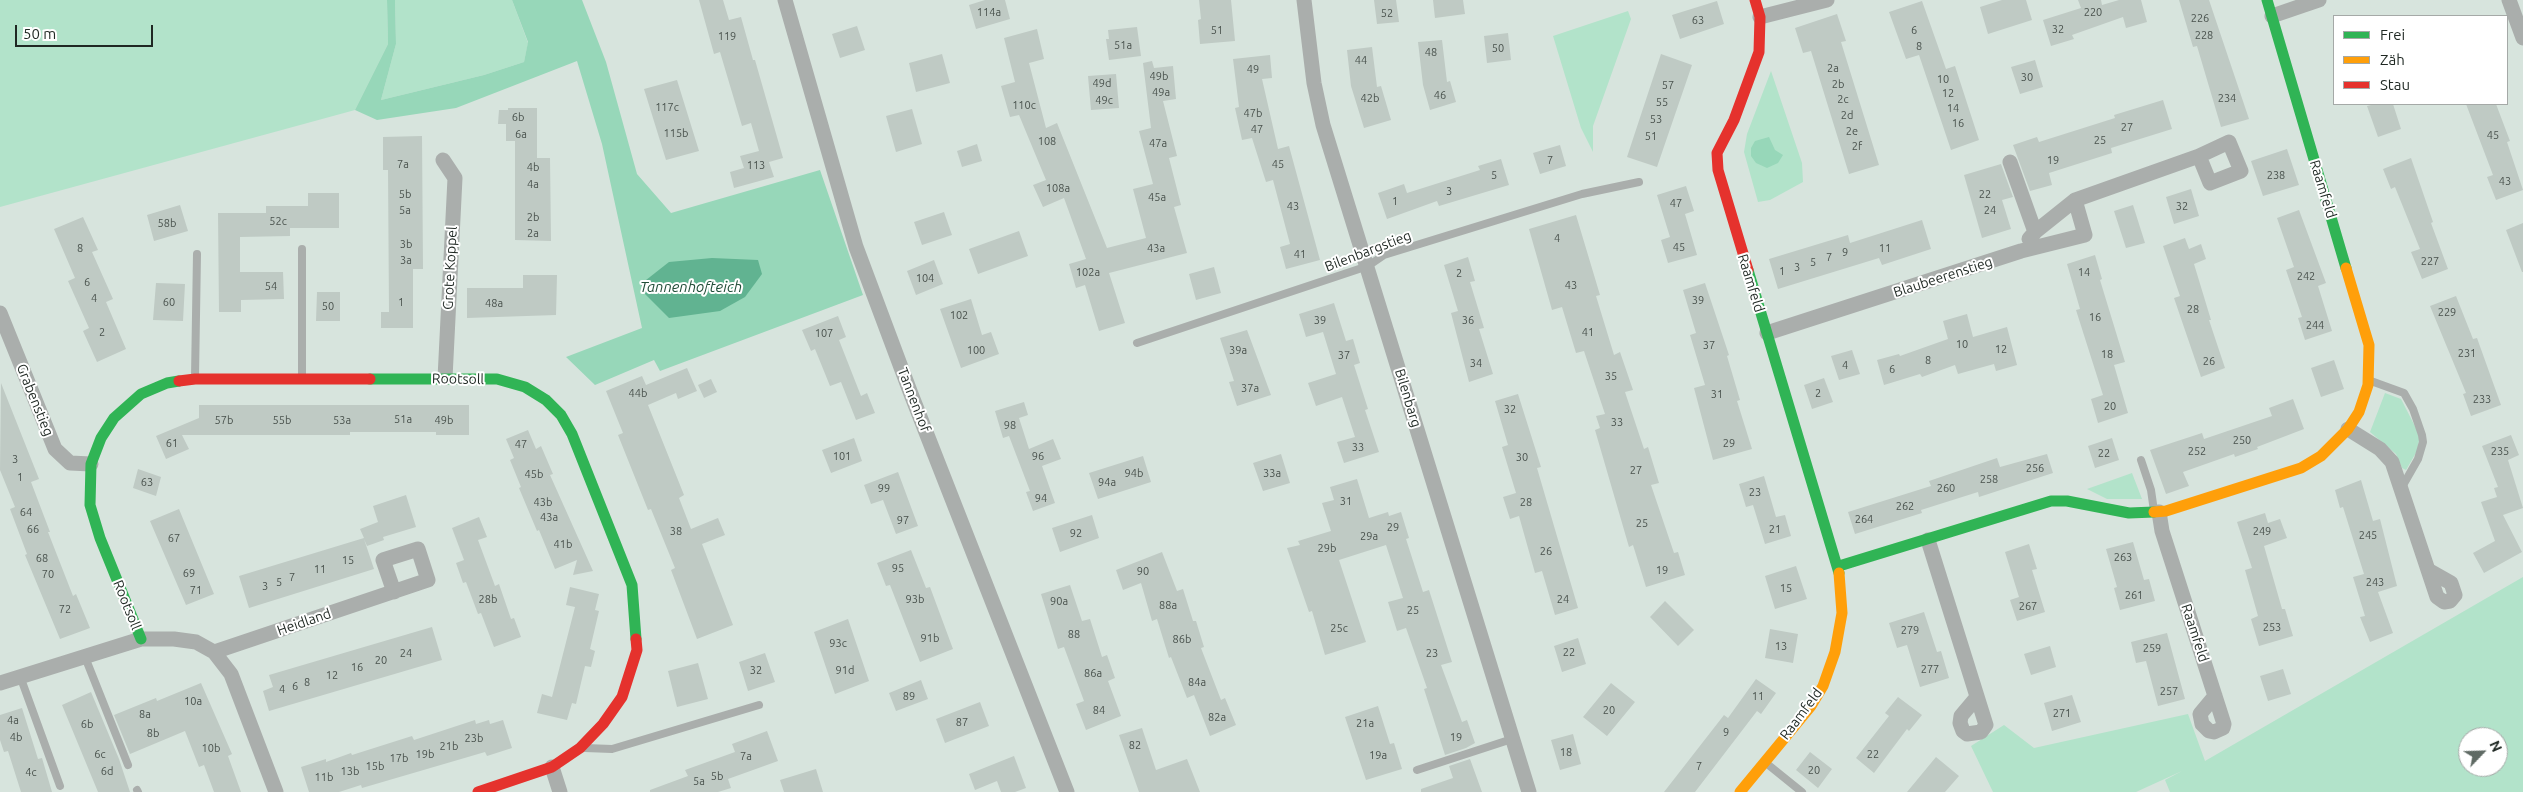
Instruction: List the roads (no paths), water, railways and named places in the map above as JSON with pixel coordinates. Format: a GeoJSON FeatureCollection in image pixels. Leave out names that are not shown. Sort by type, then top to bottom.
{"type":"FeatureCollection","features":[{"type":"Feature","properties":{"kind":"street","name":"Tannenhof"},"geometry":{"type":"LineString","coordinates":[[785,0],[856,247],[911,394],[1067,792]]}},
{"type":"Feature","properties":{"kind":"street","name":"Bilenbarg"},"geometry":{"type":"LineString","coordinates":[[1304,0],[1314,83],[1324,125],[1529,792]]}},
{"type":"Feature","properties":{"kind":"street","name":"Raamfeld"},"geometry":{"type":"LineString","coordinates":[[1740,792],[1811,706],[1831,666],[1842,613],[1839,566],[1766,333],[1718,170],[1717,153],[1734,120],[1759,52],[1760,17],[1755,0]]}},
{"type":"Feature","properties":{"kind":"street"},"geometry":{"type":"LineString","coordinates":[[1760,17],[1827,0]]}},
{"type":"Feature","properties":{"kind":"street","name":"Raamfeld"},"geometry":{"type":"LineString","coordinates":[[1839,566],[1928,540],[2036,504],[2051,501],[2082,504],[2129,513],[2156,512],[2301,468],[2321,456],[2348,429],[2359,412],[2369,380],[2369,345],[2267,0]]}},
{"type":"Feature","properties":{"kind":"street"},"geometry":{"type":"LineString","coordinates":[[2272,16],[2319,0]]}},
{"type":"Feature","properties":{"kind":"street"},"geometry":{"type":"LineString","coordinates":[[2509,0],[2523,38]]}},
{"type":"Feature","properties":{"kind":"street"},"geometry":{"type":"LineString","coordinates":[[2021,252],[2035,232],[2075,200],[2200,156]]}},
{"type":"Feature","properties":{"kind":"street","name":"Grote Koppel"},"geometry":{"type":"LineString","coordinates":[[443,160],[455,178],[445,378]]}},
{"type":"Feature","properties":{"kind":"street"},"geometry":{"type":"LineString","coordinates":[[2010,162],[2035,232]]}},
{"type":"Feature","properties":{"kind":"street","name":"Blaubeerenstieg"},"geometry":{"type":"LineString","coordinates":[[1766,333],[2021,252],[2085,235],[2075,200]]}},
{"type":"Feature","properties":{"kind":"street","name":"Grabenstieg"},"geometry":{"type":"LineString","coordinates":[[0,313],[55,448],[70,463],[92,464]]}},
{"type":"Feature","properties":{"kind":"street","name":"Rootsoll"},"geometry":{"type":"LineString","coordinates":[[141,639],[100,538],[90,504],[92,464],[101,438],[114,418],[141,394],[167,383],[195,379],[497,379],[525,387],[546,400],[560,415],[572,434],[632,585],[637,650],[622,697],[603,724],[580,748],[552,767],[478,792]]}},
{"type":"Feature","properties":{"kind":"street"},"geometry":{"type":"LineString","coordinates":[[2348,429],[2388,456],[2397,472],[2428,570]]}},
{"type":"Feature","properties":{"kind":"street","name":"Raamfeld"},"geometry":{"type":"LineString","coordinates":[[2156,512],[2215,696]]}},
{"type":"Feature","properties":{"kind":"street"},"geometry":{"type":"LineString","coordinates":[[1928,540],[1977,696]]}},
{"type":"Feature","properties":{"kind":"street","name":"Heidland"},"geometry":{"type":"LineString","coordinates":[[214,652],[394,592]]}},
{"type":"Feature","properties":{"kind":"street","name":"Rootsoll"},"geometry":{"type":"LineString","coordinates":[[0,683],[141,639],[196,642],[214,652],[231,674],[276,792]]}},
{"type":"Feature","properties":{"kind":"street"},"geometry":{"type":"LineString","coordinates":[[552,767],[560,792]]}},
{"type":"Feature","properties":{"kind":"lane","name":"Bilenbargstieg"},"geometry":{"type":"LineString","coordinates":[[1137,343],[1368,266],[1384,255],[1582,194],[1639,182]]}},
{"type":"Feature","properties":{"kind":"lane"},"geometry":{"type":"LineString","coordinates":[[302,249],[302,378]]}},
{"type":"Feature","properties":{"kind":"lane"},"geometry":{"type":"LineString","coordinates":[[195,379],[197,254]]}},
{"type":"Feature","properties":{"kind":"lane"},"geometry":{"type":"LineString","coordinates":[[2369,380],[2385,384],[2404,393],[2413,409],[2422,435],[2423,442],[2418,458],[2402,487]]}},
{"type":"Feature","properties":{"kind":"lane"},"geometry":{"type":"LineString","coordinates":[[2141,460],[2156,512]]}},
{"type":"Feature","properties":{"kind":"lane"},"geometry":{"type":"LineString","coordinates":[[85,657],[128,765]]}},
{"type":"Feature","properties":{"kind":"lane"},"geometry":{"type":"LineString","coordinates":[[20,676],[60,786]]}},
{"type":"Feature","properties":{"kind":"lane"},"geometry":{"type":"LineString","coordinates":[[580,748],[612,749],[759,705]]}},
{"type":"Feature","properties":{"kind":"lane"},"geometry":{"type":"LineString","coordinates":[[1417,770],[1512,739]]}},
{"type":"Feature","properties":{"kind":"lane"},"geometry":{"type":"LineString","coordinates":[[1764,762],[1802,792]]}},
{"type":"Feature","properties":{"kind":"water","name":"Tannenhofteich"},"geometry":{"type":"Polygon","coordinates":[[[712,258],[758,260],[762,274],[745,297],[720,311],[669,318],[643,292],[641,284],[669,262],[712,258]]]}}]}
